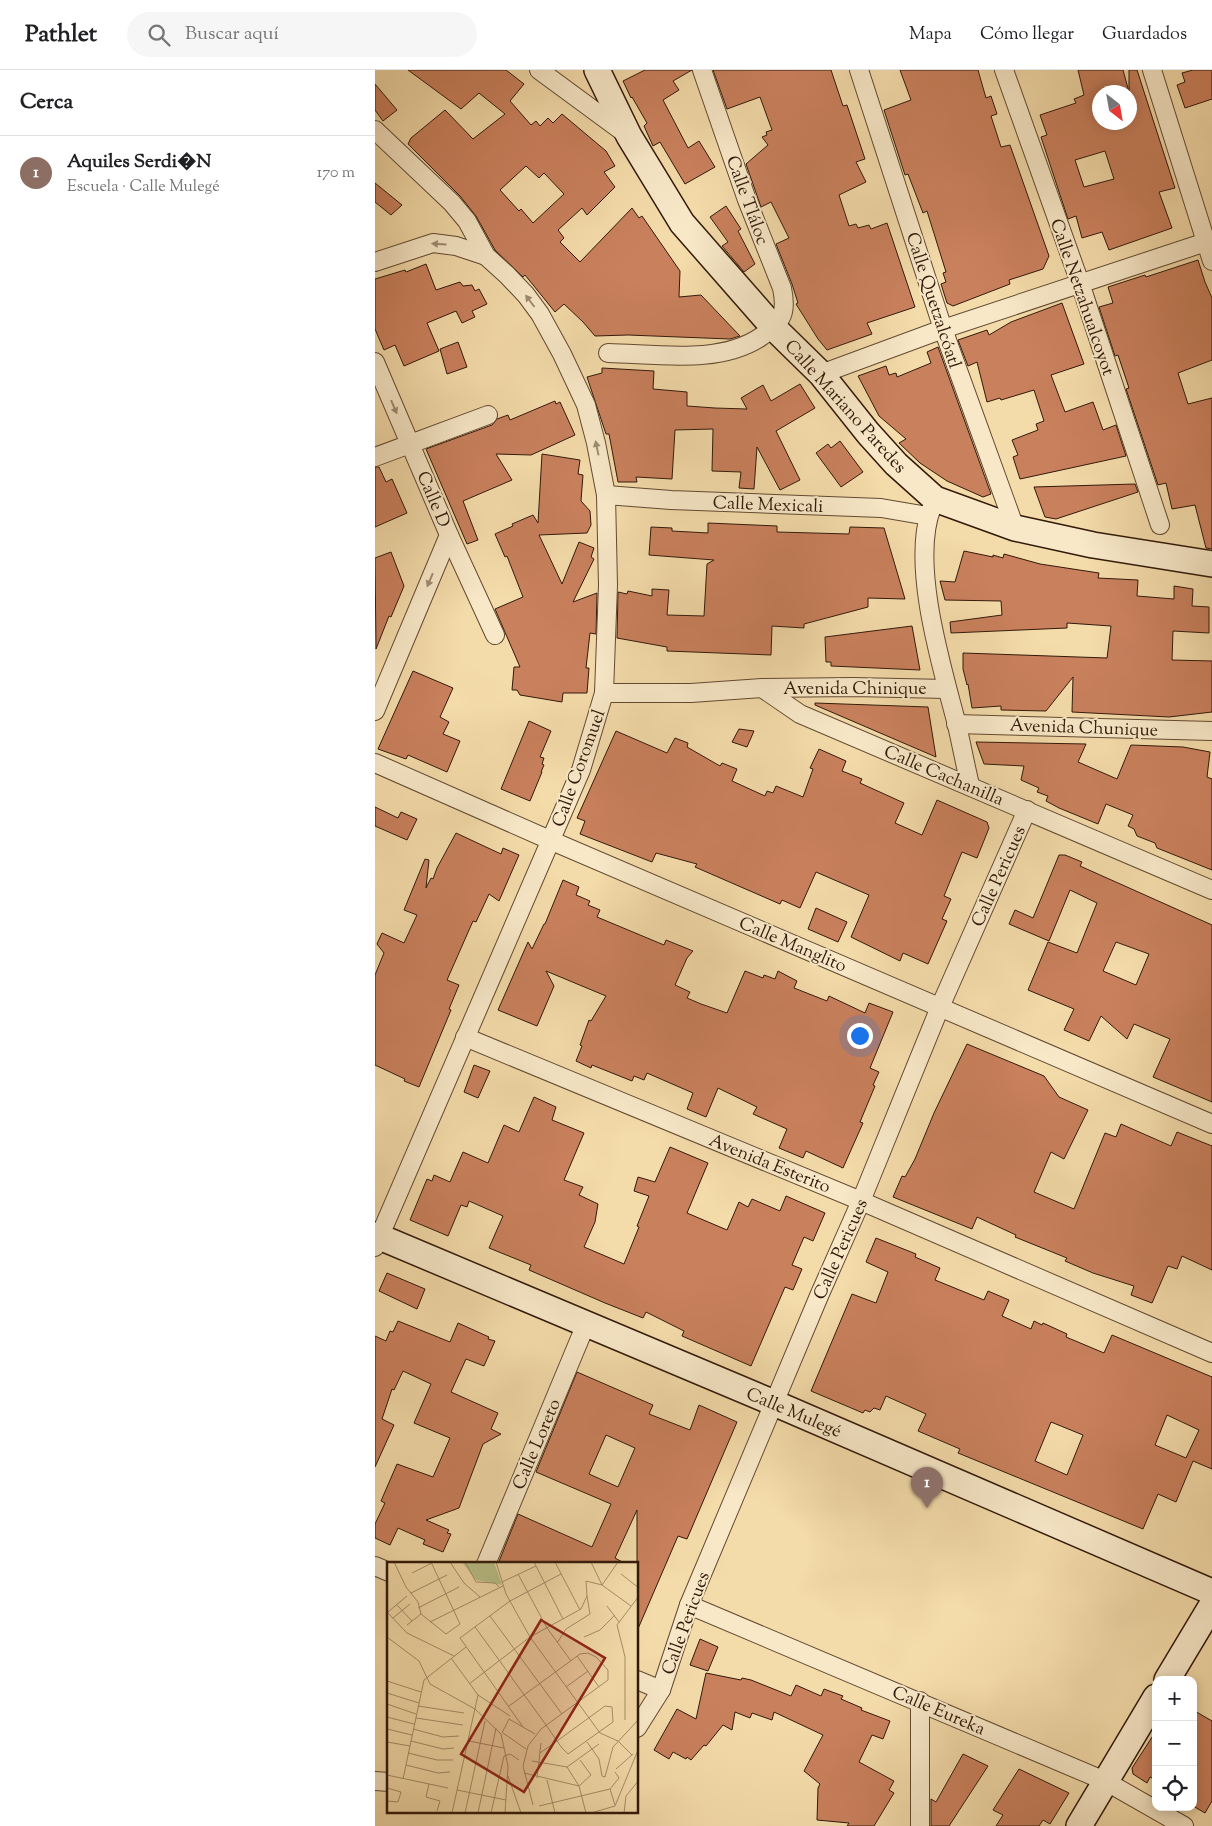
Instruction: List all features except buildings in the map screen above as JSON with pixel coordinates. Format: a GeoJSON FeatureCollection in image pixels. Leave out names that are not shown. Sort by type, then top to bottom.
{"type":"FeatureCollection","features":[{"type":"Feature","properties":{"kind":"street"},"geometry":{"type":"LineString","coordinates":[[539,70],[629,136]]}},
{"type":"Feature","properties":{"kind":"street","name":"Calle Mariano Paredes"},"geometry":{"type":"LineString","coordinates":[[597,70],[629,136],[682,223],[774,328],[821,374],[867,433],[896,464],[932,508]]}},
{"type":"Feature","properties":{"kind":"street","name":"Calle Tláloc"},"geometry":{"type":"LineString","coordinates":[[702,70],[747,200],[782,288],[785,299],[784,313],[774,328]]}},
{"type":"Feature","properties":{"kind":"street","name":"Calle Quetzalcóatl"},"geometry":{"type":"LineString","coordinates":[[859,70],[943,329],[1015,528]]}},
{"type":"Feature","properties":{"kind":"street","name":"Calle Netzahualcoyot"},"geometry":{"type":"LineString","coordinates":[[1004,70],[1080,283],[1160,525]]}},
{"type":"Feature","properties":{"kind":"street"},"geometry":{"type":"LineString","coordinates":[[1152,70],[1212,260]]}},
{"type":"Feature","properties":{"kind":"street"},"geometry":{"type":"LineString","coordinates":[[375,130],[452,203],[467,221],[486,256]]}},
{"type":"Feature","properties":{"kind":"street"},"geometry":{"type":"LineString","coordinates":[[821,374],[943,329],[1206,242]]}},
{"type":"Feature","properties":{"kind":"street"},"geometry":{"type":"LineString","coordinates":[[375,262],[433,243],[456,246],[486,256]]}},
{"type":"Feature","properties":{"kind":"street","name":"Calle Coromuel"},"geometry":{"type":"LineString","coordinates":[[376,1240],[552,841],[581,770],[604,693],[608,585],[606,495],[596,443],[586,405],[562,354],[540,314],[526,295],[486,256]]}},
{"type":"Feature","properties":{"kind":"street"},"geometry":{"type":"LineString","coordinates":[[608,353],[697,356],[715,354],[754,342],[774,328]]}},
{"type":"Feature","properties":{"kind":"street","name":"Calle D"},"geometry":{"type":"LineString","coordinates":[[375,362],[449,535],[495,635]]}},
{"type":"Feature","properties":{"kind":"street"},"geometry":{"type":"LineString","coordinates":[[375,457],[488,415]]}},
{"type":"Feature","properties":{"kind":"street","name":"Calle Mexicali"},"geometry":{"type":"LineString","coordinates":[[606,495],[671,500],[881,508],[932,508]]}},
{"type":"Feature","properties":{"kind":"street"},"geometry":{"type":"LineString","coordinates":[[970,785],[957,724],[947,689],[927,590],[924,552],[932,508],[1093,545],[1212,564]]}},
{"type":"Feature","properties":{"kind":"street"},"geometry":{"type":"LineString","coordinates":[[375,711],[449,535]]}},
{"type":"Feature","properties":{"kind":"street","name":"Avenida Chinique"},"geometry":{"type":"LineString","coordinates":[[604,693],[691,693],[762,688],[947,689]]}},
{"type":"Feature","properties":{"kind":"street","name":"Calle Cachanilla"},"geometry":{"type":"LineString","coordinates":[[762,688],[800,714],[1212,890]]}},
{"type":"Feature","properties":{"kind":"street","name":"Avenida Chunique"},"geometry":{"type":"LineString","coordinates":[[957,724],[1212,731]]}},
{"type":"Feature","properties":{"kind":"street","name":"Calle Manglito"},"geometry":{"type":"LineString","coordinates":[[375,763],[552,841],[1212,1124]]}},
{"type":"Feature","properties":{"kind":"street","name":"Calle Pericues"},"geometry":{"type":"LineString","coordinates":[[639,1725],[661,1690],[689,1605],[861,1201],[940,1007],[1027,810]]}},
{"type":"Feature","properties":{"kind":"street","name":"Avenida Esterito"},"geometry":{"type":"LineString","coordinates":[[465,1037],[861,1201],[1212,1353]]}},
{"type":"Feature","properties":{"kind":"street","name":"Calle Mulegé"},"geometry":{"type":"LineString","coordinates":[[376,1240],[586,1324],[774,1403],[1212,1592]]}},
{"type":"Feature","properties":{"kind":"street","name":"Calle Loreto"},"geometry":{"type":"LineString","coordinates":[[487,1562],[586,1324]]}},
{"type":"Feature","properties":{"kind":"street"},"geometry":{"type":"LineString","coordinates":[[375,1566],[387,1571]]}},
{"type":"Feature","properties":{"kind":"street","name":"Calle Eureka"},"geometry":{"type":"LineString","coordinates":[[689,1605],[921,1701],[1105,1781],[1184,1826]]}},
{"type":"Feature","properties":{"kind":"street"},"geometry":{"type":"LineString","coordinates":[[1169,1676],[1212,1605]]}},
{"type":"Feature","properties":{"kind":"street"},"geometry":{"type":"LineString","coordinates":[[639,1681],[661,1690]]}},
{"type":"Feature","properties":{"kind":"street"},"geometry":{"type":"LineString","coordinates":[[920,1826],[921,1701]]}},
{"type":"Feature","properties":{"kind":"street"},"geometry":{"type":"LineString","coordinates":[[1079,1826],[1152,1705]]}},
{"type":"Feature","properties":{"kind":"place","name":"Aquiles Serdi�N"},"geometry":{"type":"Point","coordinates":[927,1508]}}]}
